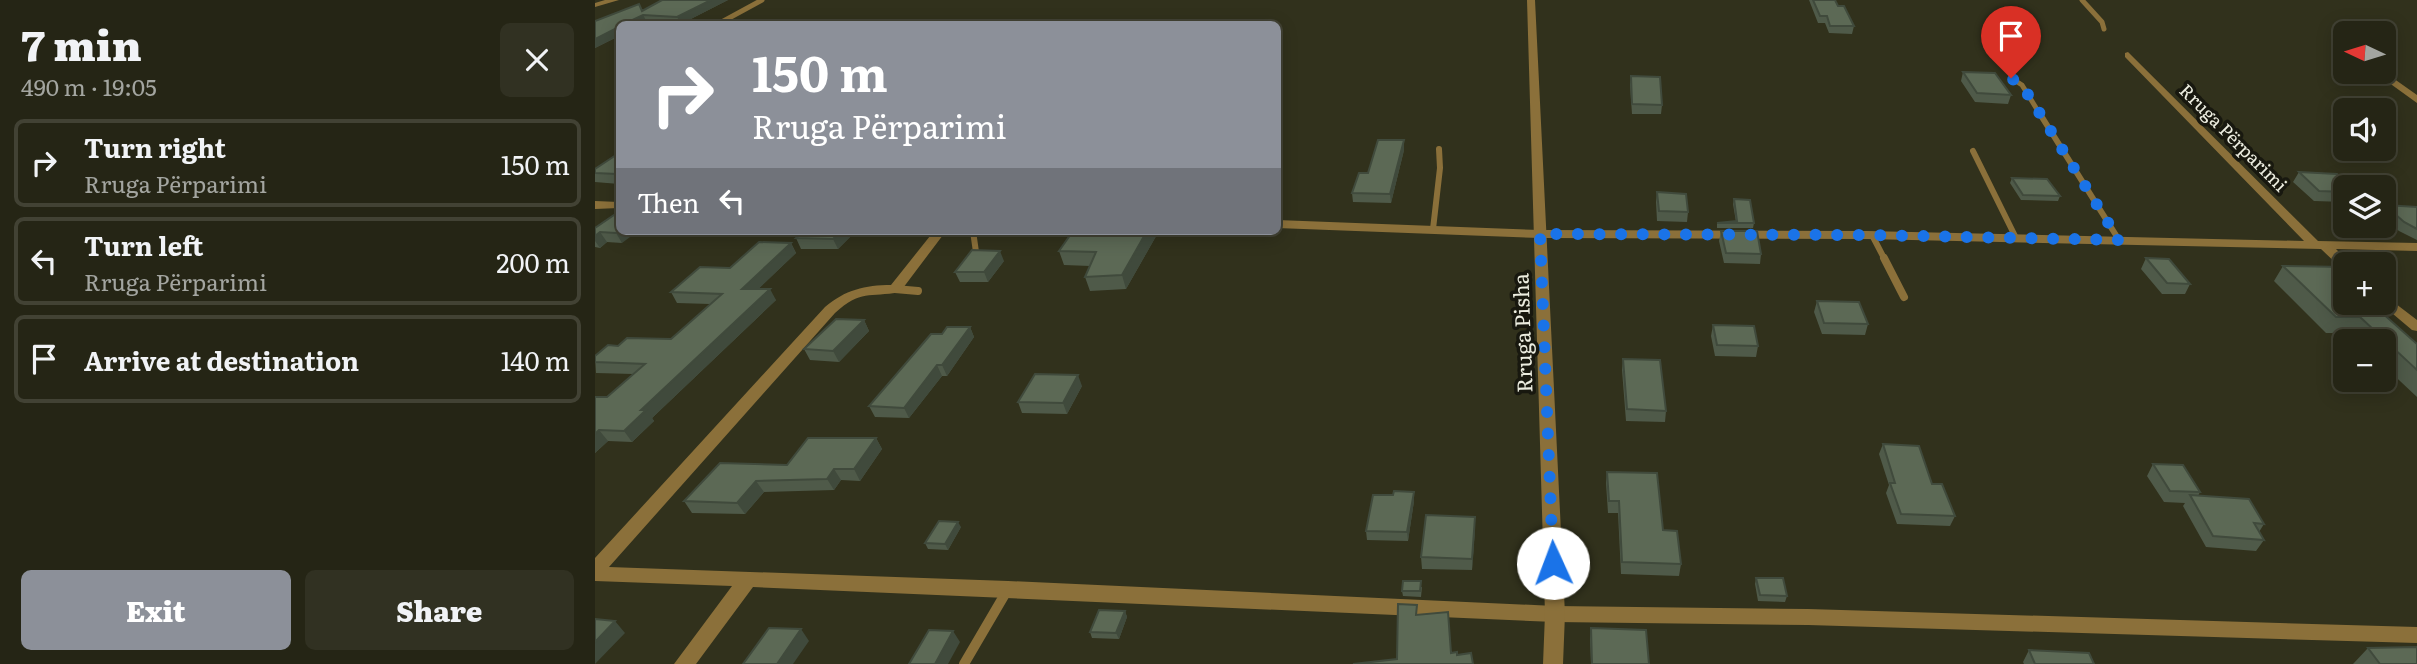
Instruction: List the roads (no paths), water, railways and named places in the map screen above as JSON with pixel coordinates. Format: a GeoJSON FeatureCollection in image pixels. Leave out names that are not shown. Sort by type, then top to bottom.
{"type":"FeatureCollection","features":[{"type":"Feature","properties":{"kind":"street"},"geometry":{"type":"LineString","coordinates":[[595,5],[615,0]]}},
{"type":"Feature","properties":{"kind":"street","name":"Rruga Pisha"},"geometry":{"type":"LineString","coordinates":[[1531,0],[1555,614],[1553,664]]}},
{"type":"Feature","properties":{"kind":"street","name":"Rruga Përparimi"},"geometry":{"type":"LineString","coordinates":[[2129,55],[2318,244],[2333,255]]}},
{"type":"Feature","properties":{"kind":"street"},"geometry":{"type":"LineString","coordinates":[[2395,84],[2417,100]]}},
{"type":"Feature","properties":{"kind":"street"},"geometry":{"type":"LineString","coordinates":[[595,205],[616,205]]}},
{"type":"Feature","properties":{"kind":"street"},"geometry":{"type":"LineString","coordinates":[[1281,224],[1540,234],[1872,235],[2417,247]]}},
{"type":"Feature","properties":{"kind":"street"},"geometry":{"type":"LineString","coordinates":[[595,572],[829,310],[845,295],[858,291],[895,289],[937,235]]}},
{"type":"Feature","properties":{"kind":"street"},"geometry":{"type":"LineString","coordinates":[[2396,309],[2417,327]]}},
{"type":"Feature","properties":{"kind":"street"},"geometry":{"type":"LineString","coordinates":[[595,572],[1555,614],[1808,617],[2417,635]]}},
{"type":"Feature","properties":{"kind":"street"},"geometry":{"type":"LineString","coordinates":[[684,664],[748,580]]}},
{"type":"Feature","properties":{"kind":"lane"},"geometry":{"type":"LineString","coordinates":[[723,21],[761,0]]}},
{"type":"Feature","properties":{"kind":"lane"},"geometry":{"type":"LineString","coordinates":[[2082,0],[2102,22],[2103,29]]}},
{"type":"Feature","properties":{"kind":"lane"},"geometry":{"type":"LineString","coordinates":[[2011,78],[2022,85],[2119,240]]}},
{"type":"Feature","properties":{"kind":"lane"},"geometry":{"type":"LineString","coordinates":[[1433,229],[1440,168],[1439,149]]}},
{"type":"Feature","properties":{"kind":"lane"},"geometry":{"type":"LineString","coordinates":[[1973,151],[2015,238]]}},
{"type":"Feature","properties":{"kind":"lane"},"geometry":{"type":"LineString","coordinates":[[974,235],[976,252]]}},
{"type":"Feature","properties":{"kind":"lane"},"geometry":{"type":"LineString","coordinates":[[1872,235],[1904,297]]}},
{"type":"Feature","properties":{"kind":"lane"},"geometry":{"type":"LineString","coordinates":[[895,289],[918,291]]}},
{"type":"Feature","properties":{"kind":"lane"},"geometry":{"type":"LineString","coordinates":[[964,664],[1008,589]]}}]}
